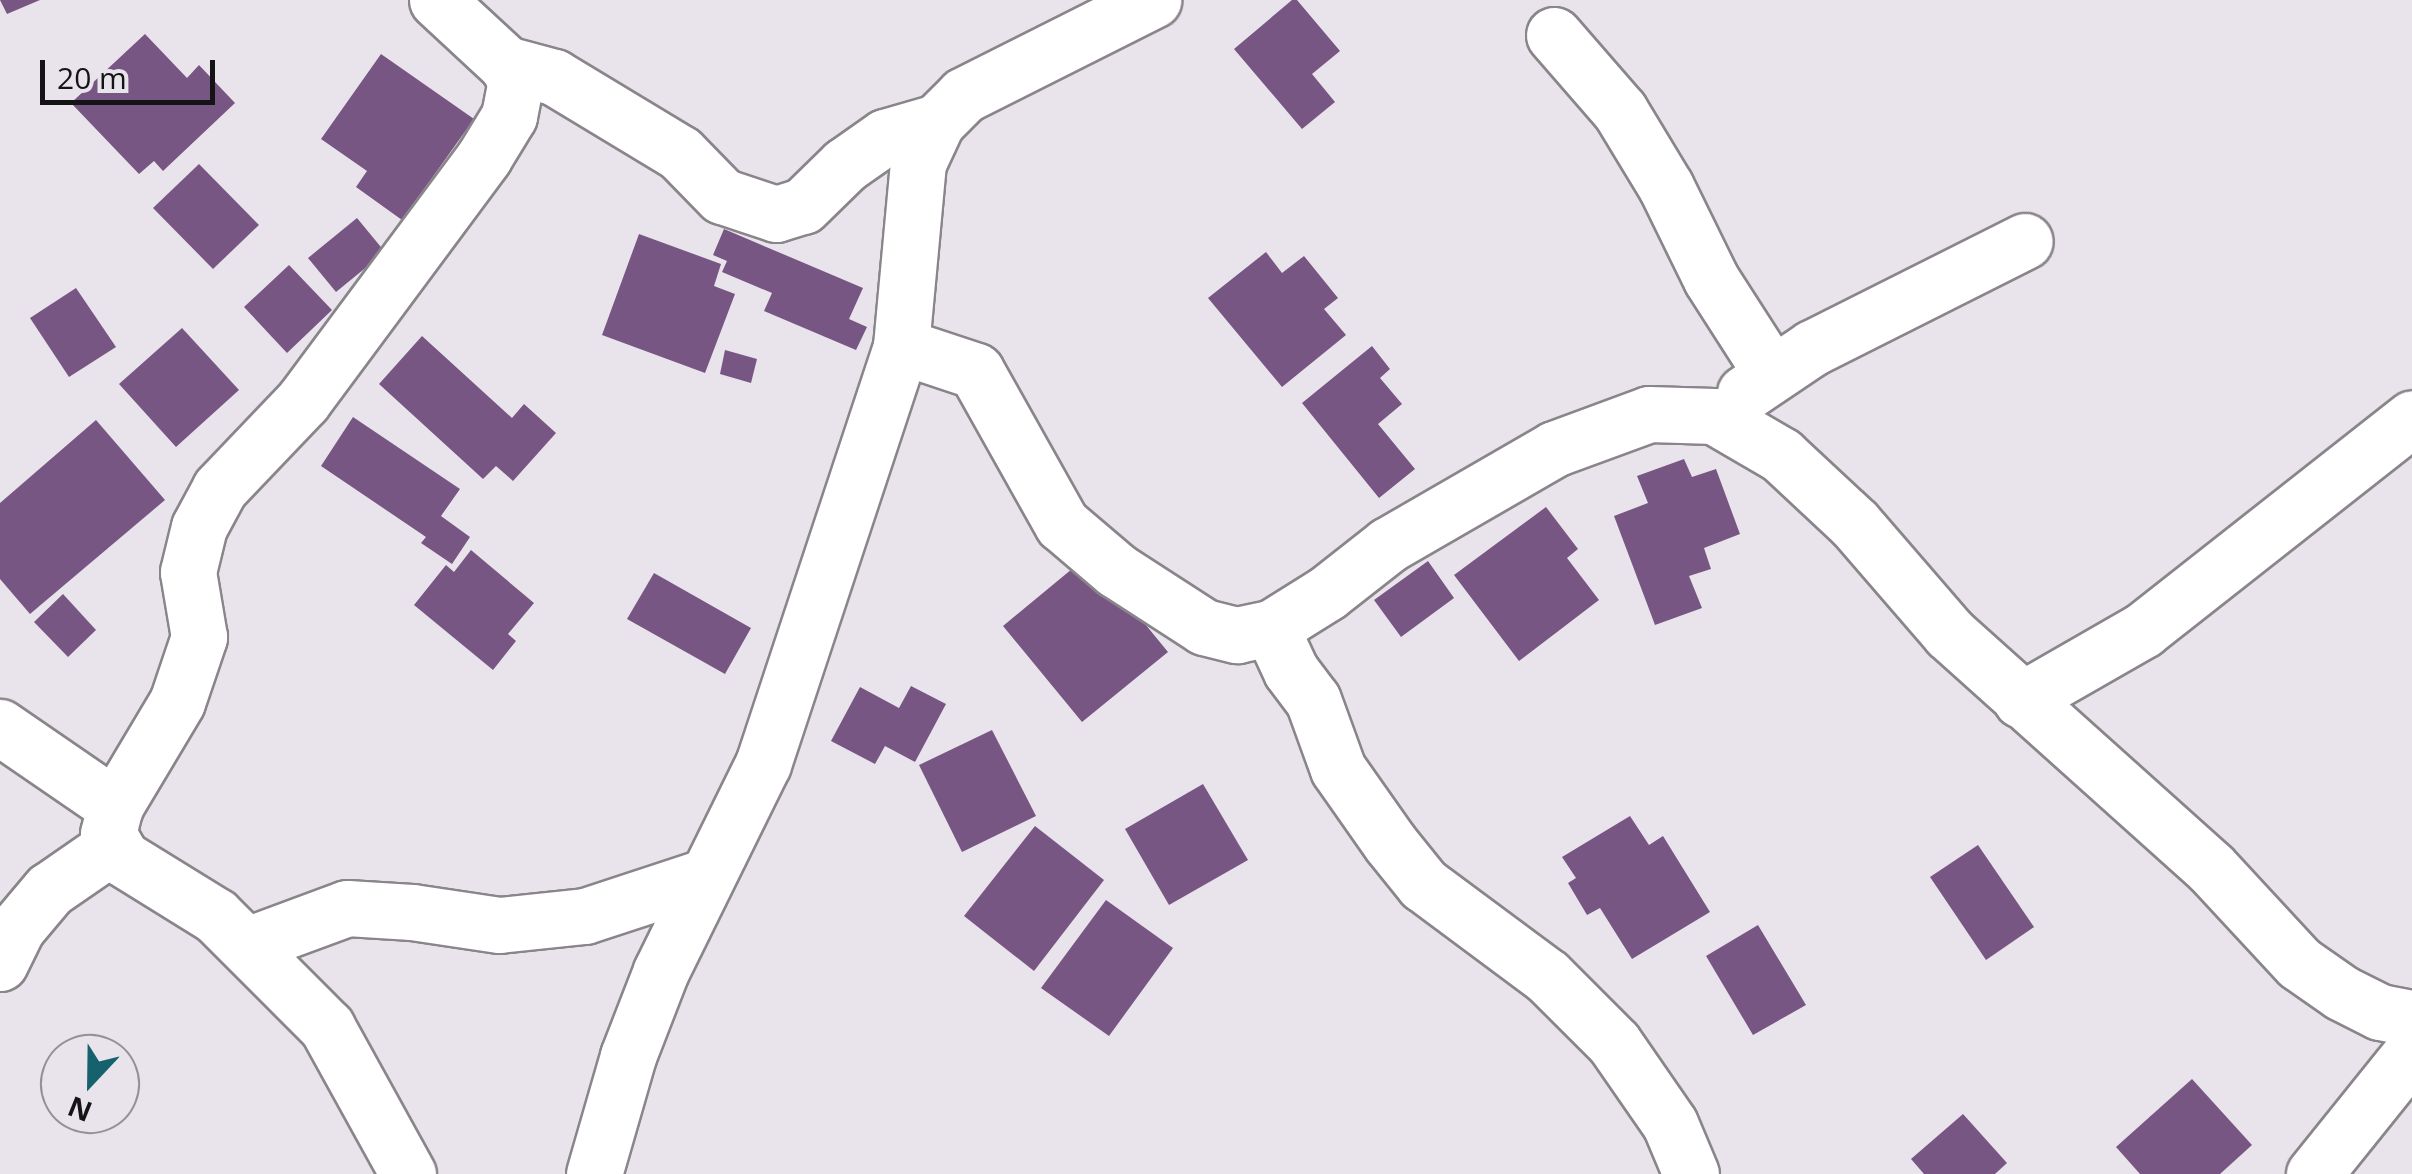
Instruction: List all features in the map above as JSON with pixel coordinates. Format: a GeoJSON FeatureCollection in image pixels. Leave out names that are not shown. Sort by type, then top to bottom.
{"type":"FeatureCollection","features":[{"type":"Feature","properties":{"kind":"street"},"geometry":{"type":"LineString","coordinates":[[6,937],[115,825],[177,702],[199,638],[188,572],[199,527],[220,488],[303,401],[484,157],[509,116],[516,80],[506,64],[437,0]]}},
{"type":"Feature","properties":{"kind":"street"},"geometry":{"type":"LineString","coordinates":[[594,1174],[634,1039],[707,876],[763,764],[901,346],[910,288],[918,163],[937,122],[964,95],[1153,0]]}},
{"type":"Feature","properties":{"kind":"street"},"geometry":{"type":"LineString","coordinates":[[1554,35],[1620,111],[1666,187],[1711,279],[1772,374]]}},
{"type":"Feature","properties":{"kind":"street"},"geometry":{"type":"LineString","coordinates":[[506,64],[554,77],[680,153],[722,196],[776,214],[803,206],[846,165],[885,137],[937,122]]}},
{"type":"Feature","properties":{"kind":"street"},"geometry":{"type":"LineString","coordinates":[[1714,416],[1812,348],[2025,242]]}},
{"type":"Feature","properties":{"kind":"street"},"geometry":{"type":"LineString","coordinates":[[901,346],[976,371],[1062,524],[1116,570],[1204,627],[1238,635],[1271,628],[1326,593],[1388,545],[1554,449],[1650,414],[1714,416],[1781,455],[1855,524],[1949,632],[2211,868],[2299,964],[2342,993],[2380,1012],[2412,1018]]}},
{"type":"Feature","properties":{"kind":"street"},"geometry":{"type":"LineString","coordinates":[[2022,700],[2143,630],[2412,418]]}},
{"type":"Feature","properties":{"kind":"street"},"geometry":{"type":"LineString","coordinates":[[1271,628],[1291,670],[1313,700],[1338,769],[1390,843],[1423,884],[1547,976],[1614,1042],[1670,1124],[1690,1174]]}},
{"type":"Feature","properties":{"kind":"street"},"geometry":{"type":"LineString","coordinates":[[0,726],[115,825],[122,858],[216,916],[327,1028],[408,1174]]}},
{"type":"Feature","properties":{"kind":"street"},"geometry":{"type":"LineString","coordinates":[[248,945],[347,908],[412,912],[500,925],[585,916],[707,876]]}},
{"type":"Feature","properties":{"kind":"street"},"geometry":{"type":"LineString","coordinates":[[2314,1174],[2412,1052]]}},
{"type":"Feature","properties":{"kind":"building"},"geometry":{"type":"Polygon","coordinates":[[[0,0],[40,0],[7,14],[0,0]]]}},
{"type":"Feature","properties":{"kind":"building"},"geometry":{"type":"Polygon","coordinates":[[[1292,0],[1297,0],[1340,51],[1312,74],[1335,102],[1302,129],[1234,49],[1292,0]]]}},
{"type":"Feature","properties":{"kind":"building"},"geometry":{"type":"Polygon","coordinates":[[[145,34],[187,78],[199,65],[235,103],[163,171],[154,161],[139,174],[71,103],[145,34]]]}},
{"type":"Feature","properties":{"kind":"building"},"geometry":{"type":"Polygon","coordinates":[[[381,54],[474,119],[402,220],[356,187],[367,171],[321,139],[381,54]]]}},
{"type":"Feature","properties":{"kind":"building"},"geometry":{"type":"Polygon","coordinates":[[[199,164],[259,225],[213,269],[153,208],[199,164]]]}},
{"type":"Feature","properties":{"kind":"building"},"geometry":{"type":"Polygon","coordinates":[[[357,218],[385,252],[336,292],[308,258],[357,218]]]}},
{"type":"Feature","properties":{"kind":"building"},"geometry":{"type":"Polygon","coordinates":[[[724,229],[863,288],[849,319],[867,327],[856,350],[764,311],[772,293],[722,272],[727,261],[713,255],[724,229]]]}},
{"type":"Feature","properties":{"kind":"building"},"geometry":{"type":"Polygon","coordinates":[[[639,234],[721,264],[714,286],[735,294],[705,373],[602,335],[639,234]]]}},
{"type":"Feature","properties":{"kind":"building"},"geometry":{"type":"Polygon","coordinates":[[[1266,252],[1282,273],[1304,256],[1338,298],[1324,309],[1346,335],[1282,387],[1208,298],[1266,252]]]}},
{"type":"Feature","properties":{"kind":"building"},"geometry":{"type":"Polygon","coordinates":[[[289,265],[332,310],[287,353],[244,307],[289,265]]]}},
{"type":"Feature","properties":{"kind":"building"},"geometry":{"type":"Polygon","coordinates":[[[76,288],[116,347],[69,377],[30,318],[76,288]]]}},
{"type":"Feature","properties":{"kind":"building"},"geometry":{"type":"Polygon","coordinates":[[[182,328],[239,390],[176,447],[119,384],[182,328]]]}},
{"type":"Feature","properties":{"kind":"building"},"geometry":{"type":"Polygon","coordinates":[[[422,336],[512,418],[524,404],[556,433],[513,481],[496,466],[483,479],[379,384],[422,336]]]}},
{"type":"Feature","properties":{"kind":"building"},"geometry":{"type":"Polygon","coordinates":[[[1372,346],[1390,369],[1380,378],[1402,404],[1378,424],[1415,469],[1379,498],[1302,403],[1372,346]]]}},
{"type":"Feature","properties":{"kind":"building"},"geometry":{"type":"Polygon","coordinates":[[[725,350],[757,359],[751,383],[720,374],[725,350]]]}},
{"type":"Feature","properties":{"kind":"building"},"geometry":{"type":"Polygon","coordinates":[[[353,417],[460,489],[441,516],[470,537],[452,564],[421,543],[426,537],[321,466],[353,417]]]}},
{"type":"Feature","properties":{"kind":"building"},"geometry":{"type":"Polygon","coordinates":[[[96,420],[165,500],[30,614],[0,579],[0,503],[96,420]]]}},
{"type":"Feature","properties":{"kind":"building"},"geometry":{"type":"Polygon","coordinates":[[[1684,459],[1692,477],[1716,469],[1740,534],[1704,548],[1711,569],[1689,576],[1702,608],[1655,625],[1614,516],[1648,503],[1637,476],[1684,459]]]}},
{"type":"Feature","properties":{"kind":"building"},"geometry":{"type":"Polygon","coordinates":[[[1546,507],[1578,549],[1567,558],[1599,600],[1519,661],[1454,575],[1546,507]]]}},
{"type":"Feature","properties":{"kind":"building"},"geometry":{"type":"Polygon","coordinates":[[[471,550],[534,603],[508,634],[516,641],[493,670],[414,605],[446,565],[454,572],[471,550]]]}},
{"type":"Feature","properties":{"kind":"building"},"geometry":{"type":"Polygon","coordinates":[[[1428,561],[1454,598],[1401,637],[1374,600],[1428,561]]]}},
{"type":"Feature","properties":{"kind":"building"},"geometry":{"type":"Polygon","coordinates":[[[1078,564],[1107,599],[1118,591],[1168,652],[1082,722],[1003,626],[1078,564]]]}},
{"type":"Feature","properties":{"kind":"building"},"geometry":{"type":"Polygon","coordinates":[[[654,573],[751,628],[725,674],[627,619],[654,573]]]}},
{"type":"Feature","properties":{"kind":"building"},"geometry":{"type":"Polygon","coordinates":[[[63,594],[96,630],[68,657],[34,622],[63,594]]]}},
{"type":"Feature","properties":{"kind":"building"},"geometry":{"type":"Polygon","coordinates":[[[911,686],[946,704],[915,762],[885,746],[875,764],[831,741],[860,687],[899,708],[911,686]]]}},
{"type":"Feature","properties":{"kind":"building"},"geometry":{"type":"Polygon","coordinates":[[[992,730],[1036,816],[962,852],[919,765],[992,730]]]}},
{"type":"Feature","properties":{"kind":"building"},"geometry":{"type":"Polygon","coordinates":[[[1203,784],[1248,860],[1169,905],[1125,829],[1203,784]]]}},
{"type":"Feature","properties":{"kind":"building"},"geometry":{"type":"Polygon","coordinates":[[[1630,816],[1649,845],[1663,836],[1710,912],[1632,959],[1600,908],[1587,915],[1568,883],[1576,878],[1562,857],[1630,816]]]}},
{"type":"Feature","properties":{"kind":"building"},"geometry":{"type":"Polygon","coordinates":[[[1035,826],[1104,880],[1034,971],[964,916],[1035,826]]]}},
{"type":"Feature","properties":{"kind":"building"},"geometry":{"type":"Polygon","coordinates":[[[1978,845],[2034,927],[1986,960],[1930,877],[1978,845]]]}},
{"type":"Feature","properties":{"kind":"building"},"geometry":{"type":"Polygon","coordinates":[[[1106,900],[1173,948],[1109,1036],[1041,988],[1106,900]]]}},
{"type":"Feature","properties":{"kind":"building"},"geometry":{"type":"Polygon","coordinates":[[[1758,925],[1806,1005],[1753,1035],[1706,956],[1758,925]]]}},
{"type":"Feature","properties":{"kind":"building"},"geometry":{"type":"Polygon","coordinates":[[[2192,1079],[2252,1145],[2220,1174],[2140,1174],[2116,1147],[2192,1079]]]}},
{"type":"Feature","properties":{"kind":"building"},"geometry":{"type":"Polygon","coordinates":[[[1963,1114],[2007,1163],[1995,1174],[1924,1174],[1911,1159],[1963,1114]]]}}]}
